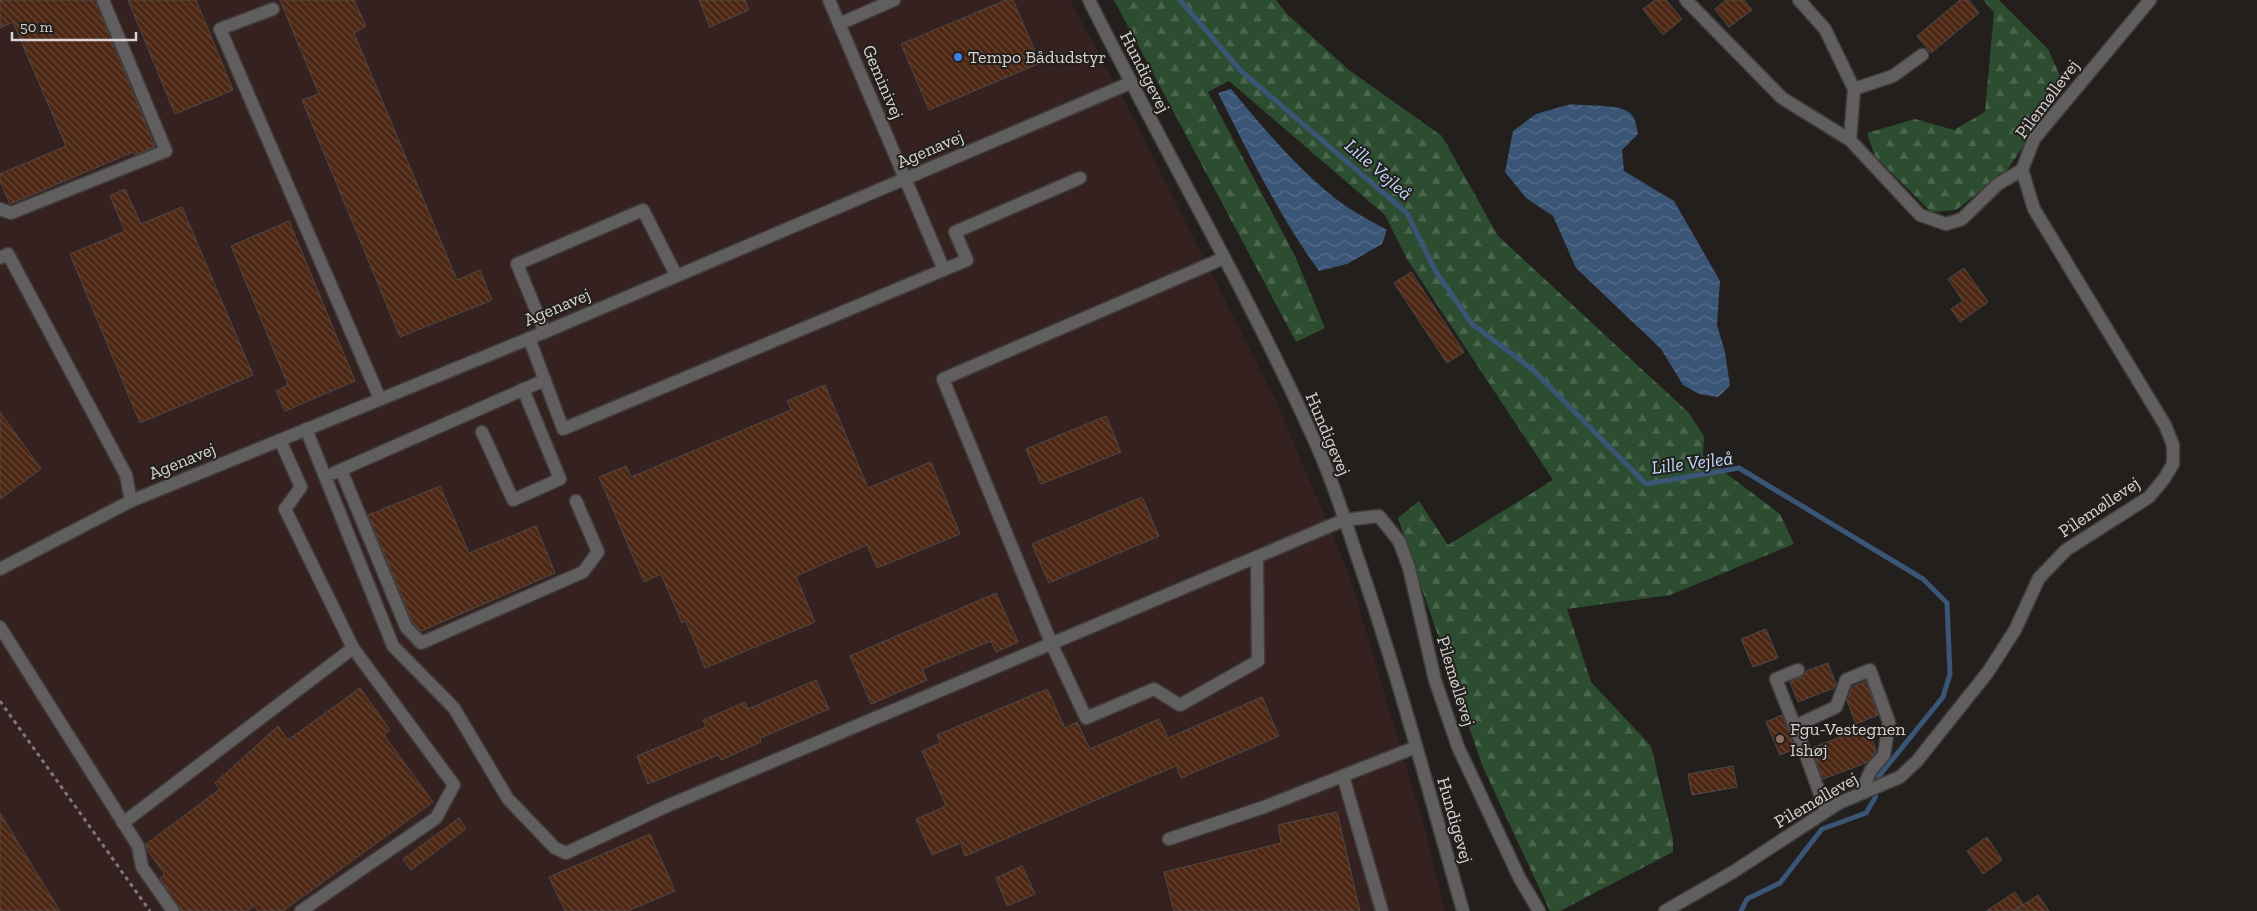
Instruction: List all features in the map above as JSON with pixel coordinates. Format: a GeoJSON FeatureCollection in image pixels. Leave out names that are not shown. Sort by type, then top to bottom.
{"type":"FeatureCollection","features":[{"type":"Feature","properties":{"kind":"street"},"geometry":{"type":"LineString","coordinates":[[0,208],[11,213],[166,151],[103,0]]}},
{"type":"Feature","properties":{"kind":"street","name":"Geminivej"},"geometry":{"type":"LineString","coordinates":[[829,0],[944,270]]}},
{"type":"Feature","properties":{"kind":"street"},"geometry":{"type":"LineString","coordinates":[[839,24],[872,4],[894,0]]}},
{"type":"Feature","properties":{"kind":"street","name":"Hundigevej"},"geometry":{"type":"LineString","coordinates":[[1089,0],[1130,83],[1224,258],[1312,434],[1382,628],[1463,911]]}},
{"type":"Feature","properties":{"kind":"street"},"geometry":{"type":"LineString","coordinates":[[1686,0],[1782,98],[1850,140],[1920,215],[1946,224],[1962,219],[1998,184],[2022,170]]}},
{"type":"Feature","properties":{"kind":"street"},"geometry":{"type":"LineString","coordinates":[[1799,0],[1824,29],[1854,89],[1850,140]]}},
{"type":"Feature","properties":{"kind":"street","name":"Pilemøllevej"},"geometry":{"type":"LineString","coordinates":[[1665,911],[1733,872],[1826,811],[1861,792],[1900,777],[1917,760],[1988,672],[2015,630],[2039,578],[2066,550],[2149,497],[2164,479],[2172,464],[2173,445],[2165,425],[2034,209],[2022,170],[2034,139],[2150,0]]}},
{"type":"Feature","properties":{"kind":"street"},"geometry":{"type":"LineString","coordinates":[[273,9],[220,29],[380,399]]}},
{"type":"Feature","properties":{"kind":"street"},"geometry":{"type":"LineString","coordinates":[[1854,89],[1893,76],[1922,55]]}},
{"type":"Feature","properties":{"kind":"street","name":"Agenavej"},"geometry":{"type":"LineString","coordinates":[[0,569],[130,501],[545,332],[1130,83]]}},
{"type":"Feature","properties":{"kind":"street"},"geometry":{"type":"LineString","coordinates":[[529,338],[563,429],[967,260],[955,232],[1080,178]]}},
{"type":"Feature","properties":{"kind":"street"},"geometry":{"type":"LineString","coordinates":[[545,332],[517,264],[535,256],[643,210],[676,275]]}},
{"type":"Feature","properties":{"kind":"street"},"geometry":{"type":"LineString","coordinates":[[0,258],[8,254],[126,475],[130,501]]}},
{"type":"Feature","properties":{"kind":"street"},"geometry":{"type":"LineString","coordinates":[[1224,258],[943,378],[1052,645],[1086,718],[1154,689],[1180,705],[1258,661],[1257,557]]}},
{"type":"Feature","properties":{"kind":"street"},"geometry":{"type":"LineString","coordinates":[[324,477],[544,380]]}},
{"type":"Feature","properties":{"kind":"street"},"geometry":{"type":"LineString","coordinates":[[482,432],[513,500],[560,479],[523,389]]}},
{"type":"Feature","properties":{"kind":"street"},"geometry":{"type":"LineString","coordinates":[[306,429],[393,646],[454,708],[508,799],[555,848],[566,853],[667,806],[1052,645],[1344,520]]}},
{"type":"Feature","properties":{"kind":"street"},"geometry":{"type":"LineString","coordinates":[[280,440],[300,487],[285,510],[353,648],[454,785],[436,818],[301,911]]}},
{"type":"Feature","properties":{"kind":"street"},"geometry":{"type":"LineString","coordinates":[[340,470],[406,626],[420,643],[583,572],[598,552],[576,501]]}},
{"type":"Feature","properties":{"kind":"street","name":"Pilemøllevej"},"geometry":{"type":"LineString","coordinates":[[1344,520],[1379,516],[1399,541],[1409,568],[1435,680],[1458,747],[1520,879],[1540,911]]}},
{"type":"Feature","properties":{"kind":"street"},"geometry":{"type":"LineString","coordinates":[[0,627],[138,846],[142,867],[173,911]]}},
{"type":"Feature","properties":{"kind":"street"},"geometry":{"type":"LineString","coordinates":[[123,823],[353,648]]}},
{"type":"Feature","properties":{"kind":"street"},"geometry":{"type":"LineString","coordinates":[[1798,670],[1776,679],[1826,811]]}},
{"type":"Feature","properties":{"kind":"street"},"geometry":{"type":"LineString","coordinates":[[1795,726],[1836,707],[1846,680],[1870,670],[1889,722],[1884,755],[1871,770],[1861,792]]}},
{"type":"Feature","properties":{"kind":"street"},"geometry":{"type":"LineString","coordinates":[[1169,839],[1264,807],[1416,747]]}},
{"type":"Feature","properties":{"kind":"street"},"geometry":{"type":"LineString","coordinates":[[1343,776],[1382,911]]}},
{"type":"Feature","properties":{"kind":"path"},"geometry":{"type":"LineString","coordinates":[[0,701],[150,911]]}},
{"type":"Feature","properties":{"kind":"shaded area"},"geometry":{"type":"Polygon","coordinates":[[[0,0],[1070,0],[1129,109],[1277,403],[1349,574],[1427,836],[1445,911],[0,911],[0,0]]]}},
{"type":"Feature","properties":{"kind":"green space"},"geometry":{"type":"Polygon","coordinates":[[[1114,0],[1276,0],[1287,14],[1349,70],[1442,136],[1498,236],[1688,412],[1704,436],[1703,456],[1780,514],[1794,544],[1670,595],[1567,609],[1591,682],[1651,746],[1673,839],[1673,852],[1560,911],[1550,911],[1482,765],[1398,518],[1419,501],[1448,545],[1553,480],[1407,259],[1385,215],[1229,81],[1208,92],[1295,256],[1325,328],[1296,342],[1114,0]]]}},
{"type":"Feature","properties":{"kind":"green space"},"geometry":{"type":"Polygon","coordinates":[[[1983,0],[1999,0],[2048,49],[2065,87],[2007,170],[1956,210],[1931,212],[1875,156],[1867,133],[1915,119],[1954,130],[1985,112],[1994,12],[1983,0]]]}},
{"type":"Feature","properties":{"kind":"water"},"geometry":{"type":"Polygon","coordinates":[[[1231,89],[1271,136],[1315,181],[1347,207],[1387,230],[1382,244],[1347,264],[1319,271],[1278,207],[1218,93],[1231,89]]]}},
{"type":"Feature","properties":{"kind":"water"},"geometry":{"type":"Polygon","coordinates":[[[1571,104],[1615,107],[1630,113],[1634,118],[1638,134],[1622,150],[1624,171],[1674,201],[1720,281],[1717,325],[1725,352],[1730,386],[1718,397],[1699,394],[1683,385],[1661,349],[1576,268],[1553,216],[1526,198],[1505,172],[1513,131],[1536,114],[1571,104]]]}},
{"type":"Feature","properties":{"kind":"building"},"geometry":{"type":"Polygon","coordinates":[[[0,0],[95,0],[155,147],[135,155],[133,152],[10,204],[0,181],[0,174],[66,146],[13,22],[0,28],[0,0]]]}},
{"type":"Feature","properties":{"kind":"building"},"geometry":{"type":"Polygon","coordinates":[[[128,0],[196,0],[233,90],[175,114],[128,0]]]}},
{"type":"Feature","properties":{"kind":"building"},"geometry":{"type":"Polygon","coordinates":[[[280,0],[354,0],[366,26],[354,33],[457,280],[480,270],[492,300],[400,337],[302,100],[319,94],[280,0]]]}},
{"type":"Feature","properties":{"kind":"building"},"geometry":{"type":"Polygon","coordinates":[[[699,0],[745,0],[749,10],[710,27],[699,0]]]}},
{"type":"Feature","properties":{"kind":"building"},"geometry":{"type":"Polygon","coordinates":[[[1006,0],[1013,0],[1040,63],[929,110],[901,44],[1006,0]]]}},
{"type":"Feature","properties":{"kind":"building"},"geometry":{"type":"Polygon","coordinates":[[[1655,0],[1666,0],[1682,19],[1663,35],[1643,9],[1655,0]]]}},
{"type":"Feature","properties":{"kind":"building"},"geometry":{"type":"Polygon","coordinates":[[[1726,0],[1744,0],[1752,10],[1729,27],[1715,9],[1726,0]]]}},
{"type":"Feature","properties":{"kind":"building"},"geometry":{"type":"Polygon","coordinates":[[[1960,0],[1969,0],[1979,13],[1931,53],[1917,36],[1960,0]]]}},
{"type":"Feature","properties":{"kind":"building"},"geometry":{"type":"Polygon","coordinates":[[[125,189],[141,224],[182,207],[253,375],[140,423],[70,254],[125,231],[110,196],[125,189]]]}},
{"type":"Feature","properties":{"kind":"building"},"geometry":{"type":"Polygon","coordinates":[[[289,221],[355,381],[285,411],[276,391],[288,385],[231,246],[289,221]]]}},
{"type":"Feature","properties":{"kind":"building"},"geometry":{"type":"Polygon","coordinates":[[[1964,268],[1988,302],[1960,322],[1951,309],[1963,301],[1948,279],[1964,268]]]}},
{"type":"Feature","properties":{"kind":"building"},"geometry":{"type":"Polygon","coordinates":[[[1411,272],[1464,352],[1447,363],[1394,283],[1411,272]]]}},
{"type":"Feature","properties":{"kind":"building"},"geometry":{"type":"Polygon","coordinates":[[[825,385],[868,488],[931,462],[960,534],[877,568],[867,545],[796,576],[815,622],[705,668],[686,621],[682,623],[661,574],[644,582],[599,477],[626,466],[631,477],[791,410],[787,401],[825,385]]]}},
{"type":"Feature","properties":{"kind":"building"},"geometry":{"type":"Polygon","coordinates":[[[0,412],[41,469],[0,499],[0,412]]]}},
{"type":"Feature","properties":{"kind":"building"},"geometry":{"type":"Polygon","coordinates":[[[1106,416],[1121,452],[1041,484],[1026,449],[1106,416]]]}},
{"type":"Feature","properties":{"kind":"building"},"geometry":{"type":"Polygon","coordinates":[[[440,486],[469,553],[536,526],[555,573],[421,631],[413,623],[368,515],[440,486]]]}},
{"type":"Feature","properties":{"kind":"building"},"geometry":{"type":"Polygon","coordinates":[[[1142,497],[1159,536],[1049,583],[1032,544],[1142,497]]]}},
{"type":"Feature","properties":{"kind":"building"},"geometry":{"type":"Polygon","coordinates":[[[996,593],[1018,642],[996,652],[991,641],[922,669],[927,680],[871,704],[850,656],[996,593]]]}},
{"type":"Feature","properties":{"kind":"building"},"geometry":{"type":"Polygon","coordinates":[[[1766,629],[1778,658],[1753,667],[1741,639],[1766,629]]]}},
{"type":"Feature","properties":{"kind":"building"},"geometry":{"type":"Polygon","coordinates":[[[1828,663],[1836,684],[1834,688],[1798,702],[1790,682],[1802,677],[1806,671],[1828,663]]]}},
{"type":"Feature","properties":{"kind":"building"},"geometry":{"type":"Polygon","coordinates":[[[816,680],[829,709],[760,738],[761,742],[721,760],[718,755],[648,784],[637,756],[706,727],[703,720],[745,702],[748,709],[816,680]]]}},
{"type":"Feature","properties":{"kind":"building"},"geometry":{"type":"Polygon","coordinates":[[[1866,681],[1878,715],[1856,724],[1847,701],[1852,687],[1866,681]]]}},
{"type":"Feature","properties":{"kind":"building"},"geometry":{"type":"Polygon","coordinates":[[[360,688],[390,730],[384,735],[433,802],[283,911],[258,911],[254,906],[247,911],[181,911],[160,878],[165,874],[147,850],[146,844],[220,789],[215,783],[278,726],[288,740],[360,688]]]}},
{"type":"Feature","properties":{"kind":"building"},"geometry":{"type":"Polygon","coordinates":[[[1047,689],[1065,728],[1077,722],[1090,749],[1159,719],[1168,738],[1262,697],[1279,736],[1181,778],[1176,766],[965,856],[961,843],[932,855],[916,819],[946,806],[922,751],[940,743],[937,735],[1047,689]]]}},
{"type":"Feature","properties":{"kind":"building"},"geometry":{"type":"Polygon","coordinates":[[[1782,715],[1795,749],[1780,755],[1766,722],[1782,715]]]}},
{"type":"Feature","properties":{"kind":"building"},"geometry":{"type":"Polygon","coordinates":[[[1868,726],[1876,751],[1868,762],[1823,779],[1812,748],[1868,726]]]}},
{"type":"Feature","properties":{"kind":"building"},"geometry":{"type":"Polygon","coordinates":[[[1733,766],[1737,787],[1692,795],[1688,774],[1733,766]]]}},
{"type":"Feature","properties":{"kind":"building"},"geometry":{"type":"Polygon","coordinates":[[[1337,812],[1360,911],[1174,911],[1164,872],[1281,843],[1278,825],[1337,812]]]}},
{"type":"Feature","properties":{"kind":"building"},"geometry":{"type":"Polygon","coordinates":[[[0,813],[60,911],[0,911],[0,813]]]}},
{"type":"Feature","properties":{"kind":"building"},"geometry":{"type":"Polygon","coordinates":[[[459,818],[466,829],[411,870],[403,859],[459,818]]]}},
{"type":"Feature","properties":{"kind":"building"},"geometry":{"type":"Polygon","coordinates":[[[650,834],[675,891],[628,911],[565,911],[549,877],[650,834]]]}},
{"type":"Feature","properties":{"kind":"building"},"geometry":{"type":"Polygon","coordinates":[[[1987,837],[2002,860],[1983,874],[1967,851],[1987,837]]]}},
{"type":"Feature","properties":{"kind":"building"},"geometry":{"type":"Polygon","coordinates":[[[1022,866],[1035,894],[1007,906],[996,878],[1022,866]]]}},
{"type":"Feature","properties":{"kind":"building"},"geometry":{"type":"Polygon","coordinates":[[[2015,892],[2023,904],[2013,911],[1986,911],[2015,892]]]}},
{"type":"Feature","properties":{"kind":"building"},"geometry":{"type":"Polygon","coordinates":[[[2038,895],[2049,911],[2014,911],[2038,895]]]}},
{"type":"Feature","properties":{"kind":"waterway","name":"Lille Vejleå"},"geometry":{"type":"LineString","coordinates":[[1180,0],[1241,71],[1407,213],[1436,272],[1472,324],[1532,369],[1646,484],[1739,468],[1923,579],[1947,603],[1950,674],[1943,697],[1879,776],[1875,798],[1866,813],[1822,829],[1780,883],[1747,899],[1741,911]]}},
{"type":"Feature","properties":{"kind":"place","name":"Tempo Bådudstyr"},"geometry":{"type":"Point","coordinates":[958,57]}},
{"type":"Feature","properties":{"kind":"place","name":"Fgu-Vestegnen Ishøj"},"geometry":{"type":"Point","coordinates":[1780,739]}}]}
